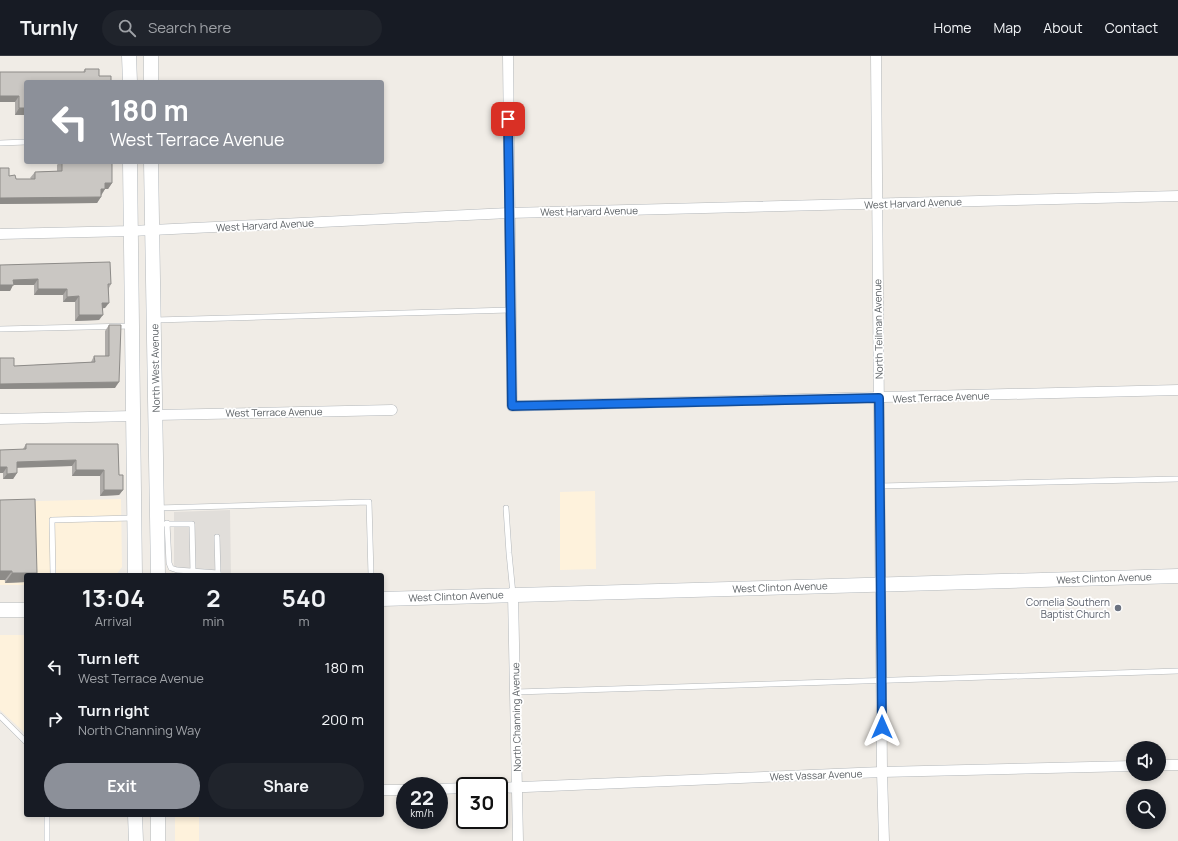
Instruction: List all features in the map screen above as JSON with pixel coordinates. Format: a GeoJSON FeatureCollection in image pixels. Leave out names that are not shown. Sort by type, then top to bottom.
{"type":"FeatureCollection","features":[{"type":"Feature","properties":{"kind":"main road"},"geometry":{"type":"LineString","coordinates":[[129,56],[130,80]]}},
{"type":"Feature","properties":{"kind":"main road"},"geometry":{"type":"LineString","coordinates":[[151,56],[151,80]]}},
{"type":"Feature","properties":{"kind":"main road"},"geometry":{"type":"LineString","coordinates":[[130,164],[135,573]]}},
{"type":"Feature","properties":{"kind":"main road","name":"North West Avenue"},"geometry":{"type":"LineString","coordinates":[[151,164],[157,508],[162,524],[158,573]]}},
{"type":"Feature","properties":{"kind":"main road","name":"West Clinton Avenue"},"geometry":{"type":"LineString","coordinates":[[384,599],[1178,576]]}},
{"type":"Feature","properties":{"kind":"main road"},"geometry":{"type":"LineString","coordinates":[[0,610],[24,610]]}},
{"type":"Feature","properties":{"kind":"main road"},"geometry":{"type":"LineString","coordinates":[[135,817],[136,841]]}},
{"type":"Feature","properties":{"kind":"main road"},"geometry":{"type":"LineString","coordinates":[[158,817],[158,841]]}},
{"type":"Feature","properties":{"kind":"street"},"geometry":{"type":"LineString","coordinates":[[508,56],[511,310]]}},
{"type":"Feature","properties":{"kind":"street","name":"North Teilman Avenue"},"geometry":{"type":"LineString","coordinates":[[876,56],[882,772],[884,841]]}},
{"type":"Feature","properties":{"kind":"street","name":"West Harvard Avenue"},"geometry":{"type":"LineString","coordinates":[[0,234],[131,231],[509,213],[1178,196]]}},
{"type":"Feature","properties":{"kind":"street","name":"West Terrace Avenue"},"geometry":{"type":"LineString","coordinates":[[511,310],[512,406],[1178,390]]}},
{"type":"Feature","properties":{"kind":"street","name":"West Terrace Avenue"},"geometry":{"type":"LineString","coordinates":[[156,414],[392,410]]}},
{"type":"Feature","properties":{"kind":"street"},"geometry":{"type":"LineString","coordinates":[[0,418],[133,416]]}},
{"type":"Feature","properties":{"kind":"street","name":"North Channing Avenue"},"geometry":{"type":"LineString","coordinates":[[514,594],[518,841]]}},
{"type":"Feature","properties":{"kind":"street"},"geometry":{"type":"LineString","coordinates":[[1166,766],[1178,765]]}},
{"type":"Feature","properties":{"kind":"street","name":"West Vassar Avenue"},"geometry":{"type":"LineString","coordinates":[[508,788],[882,772],[1126,766]]}},
{"type":"Feature","properties":{"kind":"street"},"geometry":{"type":"LineString","coordinates":[[384,790],[396,790]]}},
{"type":"Feature","properties":{"kind":"lane"},"geometry":{"type":"LineString","coordinates":[[0,142],[24,142]]}},
{"type":"Feature","properties":{"kind":"lane"},"geometry":{"type":"LineString","coordinates":[[154,320],[511,310]]}},
{"type":"Feature","properties":{"kind":"lane"},"geometry":{"type":"LineString","coordinates":[[0,329],[131,326]]}},
{"type":"Feature","properties":{"kind":"lane"},"geometry":{"type":"LineString","coordinates":[[880,486],[1178,479]]}},
{"type":"Feature","properties":{"kind":"lane"},"geometry":{"type":"LineString","coordinates":[[157,508],[369,502],[370,573]]}},
{"type":"Feature","properties":{"kind":"lane"},"geometry":{"type":"LineString","coordinates":[[506,508],[514,594]]}},
{"type":"Feature","properties":{"kind":"lane"},"geometry":{"type":"LineString","coordinates":[[53,573],[52,520],[134,518]]}},
{"type":"Feature","properties":{"kind":"lane"},"geometry":{"type":"LineString","coordinates":[[193,572],[192,524],[162,524],[171,568],[177,570],[193,572],[206,573]]}},
{"type":"Feature","properties":{"kind":"lane"},"geometry":{"type":"LineString","coordinates":[[218,538],[218,573]]}},
{"type":"Feature","properties":{"kind":"lane"},"geometry":{"type":"LineString","coordinates":[[516,692],[1178,671]]}},
{"type":"Feature","properties":{"kind":"lane"},"geometry":{"type":"LineString","coordinates":[[0,716],[24,740]]}},
{"type":"Feature","properties":{"kind":"lane"},"geometry":{"type":"LineString","coordinates":[[46,841],[47,817]]}},
{"type":"Feature","properties":{"kind":"shaded area"},"geometry":{"type":"Polygon","coordinates":[[[595,491],[596,569],[560,570],[560,492],[595,491]]]}},
{"type":"Feature","properties":{"kind":"shaded area"},"geometry":{"type":"Polygon","coordinates":[[[121,499],[122,567],[118,573],[24,573],[24,585],[0,585],[0,502],[121,499]]]}},
{"type":"Feature","properties":{"kind":"shaded area"},"geometry":{"type":"Polygon","coordinates":[[[230,510],[231,573],[180,573],[174,567],[174,512],[230,510]]]}},
{"type":"Feature","properties":{"kind":"shaded area"},"geometry":{"type":"Polygon","coordinates":[[[0,635],[24,635],[24,732],[0,710],[0,635]]]}},
{"type":"Feature","properties":{"kind":"shaded area"},"geometry":{"type":"Polygon","coordinates":[[[175,817],[199,817],[199,841],[175,841],[175,817]]]}},
{"type":"Feature","properties":{"kind":"building"},"geometry":{"type":"Polygon","coordinates":[[[85,69],[99,69],[99,76],[111,76],[111,80],[24,80],[24,108],[19,108],[19,96],[0,96],[0,72],[85,72],[85,69]]]}},
{"type":"Feature","properties":{"kind":"building"},"geometry":{"type":"Polygon","coordinates":[[[62,164],[112,164],[112,183],[105,183],[105,189],[101,189],[101,197],[0,198],[0,168],[9,168],[9,176],[15,175],[16,179],[35,179],[35,172],[62,171],[62,164]]]}},
{"type":"Feature","properties":{"kind":"building"},"geometry":{"type":"Polygon","coordinates":[[[110,262],[111,284],[108,284],[109,303],[102,303],[103,315],[79,315],[79,296],[67,297],[67,289],[38,289],[38,279],[13,280],[14,285],[0,285],[0,265],[110,262]]]}},
{"type":"Feature","properties":{"kind":"building"},"geometry":{"type":"Polygon","coordinates":[[[109,325],[121,325],[119,382],[0,384],[0,358],[14,358],[14,366],[95,362],[94,356],[109,356],[109,325]]]}},
{"type":"Feature","properties":{"kind":"building"},"geometry":{"type":"Polygon","coordinates":[[[26,444],[118,444],[119,475],[123,475],[123,490],[104,490],[104,470],[76,470],[76,460],[17,462],[17,473],[7,474],[7,467],[0,467],[0,450],[26,449],[26,444]]]}},
{"type":"Feature","properties":{"kind":"building"},"geometry":{"type":"Polygon","coordinates":[[[35,499],[37,573],[12,573],[12,571],[0,571],[0,500],[35,499]]]}},
{"type":"Feature","properties":{"kind":"place","name":"Cornelia Southern Baptist Church"},"geometry":{"type":"Point","coordinates":[1118,608]}},
{"type":"Feature","properties":{"kind":"route"},"geometry":{"type":"LineString","coordinates":[[508,119],[512,406],[879,398],[882,727]]}}]}
